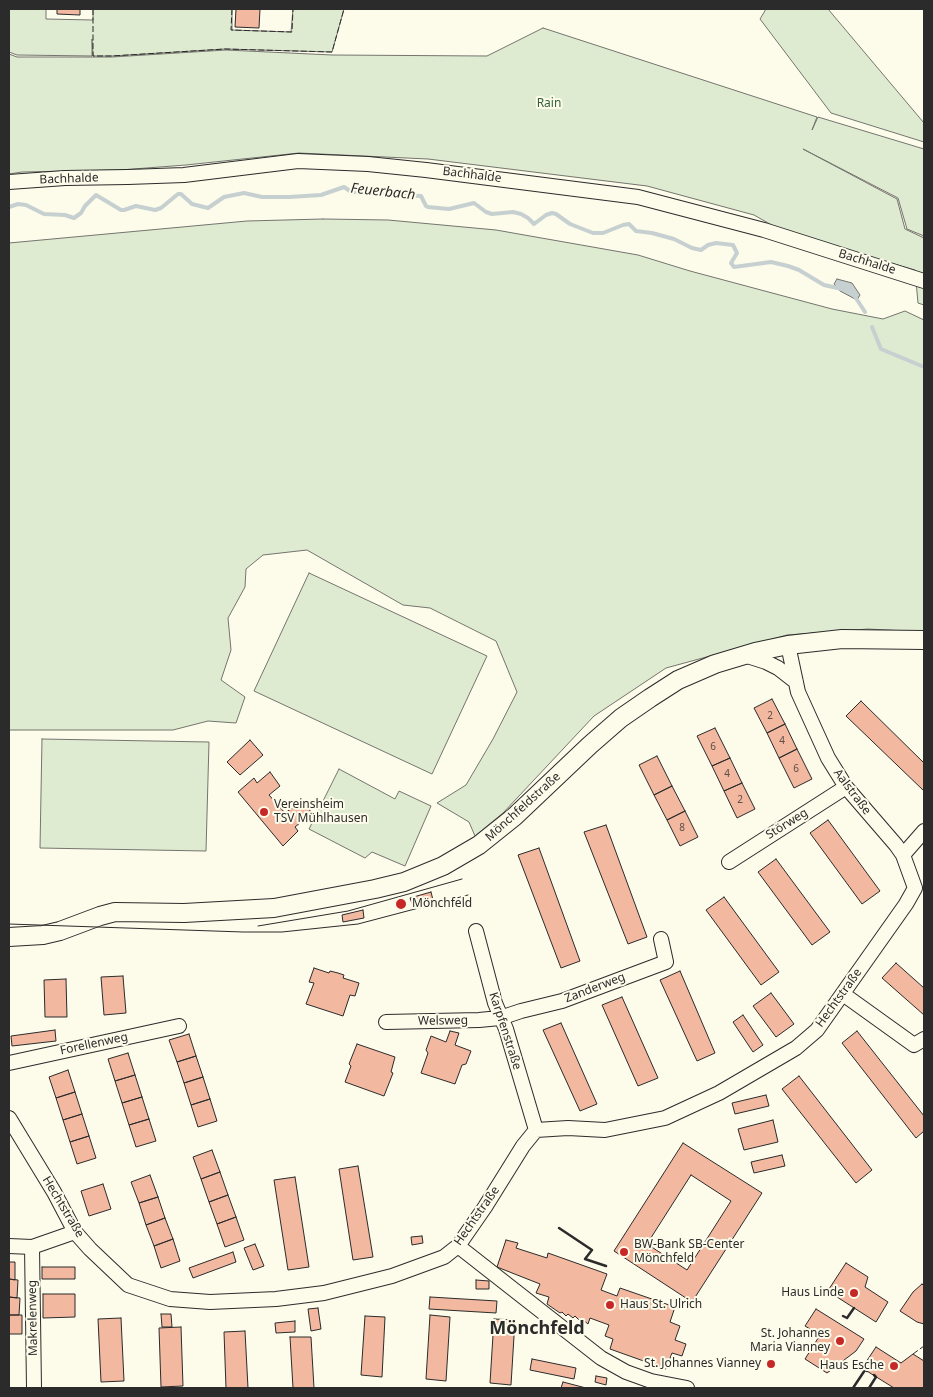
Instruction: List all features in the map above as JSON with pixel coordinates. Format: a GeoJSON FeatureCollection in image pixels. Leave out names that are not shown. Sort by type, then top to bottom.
{"type":"FeatureCollection","features":[{"type":"Feature","properties":{"kind":"main road","name":"Mönchfeldstraße"},"geometry":{"type":"LineString","coordinates":[[9,937],[44,935],[115,912],[184,913],[274,908],[375,889],[425,874],[479,846],[514,817],[621,718],[678,680],[715,664],[788,645],[842,639],[924,640]]}},
{"type":"Feature","properties":{"kind":"street","name":"Bachhalde"},"geometry":{"type":"LineString","coordinates":[[9,182],[184,174],[298,161],[368,164],[426,170],[638,197],[764,230],[924,280]]}},
{"type":"Feature","properties":{"kind":"street","name":"Aalstraße"},"geometry":{"type":"LineString","coordinates":[[788,645],[798,692],[828,758],[846,787],[896,845],[920,887]]}},
{"type":"Feature","properties":{"kind":"street"},"geometry":{"type":"LineString","coordinates":[[744,655],[778,668],[796,682]]}},
{"type":"Feature","properties":{"kind":"street","name":"Störweg"},"geometry":{"type":"LineString","coordinates":[[729,862],[846,787]]}},
{"type":"Feature","properties":{"kind":"street"},"geometry":{"type":"LineString","coordinates":[[903,855],[924,831]]}},
{"type":"Feature","properties":{"kind":"street","name":"Hechtstraße"},"geometry":{"type":"LineString","coordinates":[[9,1118],[54,1192],[75,1232],[128,1285],[170,1299],[210,1302],[276,1299],[324,1293],[397,1275],[444,1257],[458,1246],[485,1208],[523,1146],[536,1130],[568,1128],[605,1130],[665,1118],[719,1093],[796,1048],[817,1030],[920,887]]}},
{"type":"Feature","properties":{"kind":"street","name":"Karpfenstraße"},"geometry":{"type":"LineString","coordinates":[[476,931],[500,1018],[506,1029],[536,1130]]}},
{"type":"Feature","properties":{"kind":"street","name":"Zanderweg"},"geometry":{"type":"LineString","coordinates":[[500,1018],[562,1001],[666,962],[661,939]]}},
{"type":"Feature","properties":{"kind":"street"},"geometry":{"type":"LineString","coordinates":[[843,994],[914,1045],[924,1039]]}},
{"type":"Feature","properties":{"kind":"street","name":"Welsweg"},"geometry":{"type":"LineString","coordinates":[[386,1022],[500,1018]]}},
{"type":"Feature","properties":{"kind":"street","name":"Forellenweg"},"geometry":{"type":"LineString","coordinates":[[9,1063],[179,1026]]}},
{"type":"Feature","properties":{"kind":"street"},"geometry":{"type":"LineString","coordinates":[[9,1246],[32,1247],[75,1232]]}},
{"type":"Feature","properties":{"kind":"street"},"geometry":{"type":"LineString","coordinates":[[458,1246],[601,1358],[626,1372],[651,1381],[687,1388]]}},
{"type":"Feature","properties":{"kind":"street","name":"Makrelenweg"},"geometry":{"type":"LineString","coordinates":[[32,1247],[34,1388]]}},
{"type":"Feature","properties":{"kind":"green space"},"geometry":{"type":"Polygon","coordinates":[[[9,9],[46,9],[46,19],[93,20],[93,9],[232,9],[232,30],[291,32],[293,9],[344,9],[332,52],[225,49],[93,56],[92,39],[92,56],[17,55],[9,52],[9,9]]]}},
{"type":"Feature","properties":{"kind":"green space"},"geometry":{"type":"Polygon","coordinates":[[[766,9],[828,9],[924,123],[924,142],[831,113],[760,19],[766,9]]]}},
{"type":"Feature","properties":{"kind":"green space","name":"Rain"},"geometry":{"type":"Polygon","coordinates":[[[543,28],[817,117],[812,130],[818,117],[924,149],[924,236],[907,229],[898,198],[803,149],[897,199],[905,229],[924,238],[924,305],[918,303],[915,270],[827,245],[777,228],[754,215],[647,186],[428,159],[299,153],[120,170],[22,172],[9,174],[9,54],[17,57],[112,57],[226,50],[332,55],[487,56],[543,28]]]}},
{"type":"Feature","properties":{"kind":"green space"},"geometry":{"type":"Polygon","coordinates":[[[388,220],[496,230],[638,255],[832,309],[883,319],[905,311],[924,320],[924,632],[868,629],[787,635],[666,668],[594,716],[503,813],[475,836],[469,822],[437,803],[466,785],[493,739],[517,692],[496,641],[430,608],[403,605],[307,550],[263,555],[246,569],[245,587],[228,618],[231,650],[221,680],[245,697],[236,723],[208,721],[173,730],[9,730],[9,243],[247,221],[388,220]]]}},
{"type":"Feature","properties":{"kind":"green space"},"geometry":{"type":"Polygon","coordinates":[[[309,573],[487,656],[432,774],[254,691],[309,573]]]}},
{"type":"Feature","properties":{"kind":"green space"},"geometry":{"type":"Polygon","coordinates":[[[42,739],[209,742],[206,851],[40,848],[42,739]]]}},
{"type":"Feature","properties":{"kind":"green space"},"geometry":{"type":"Polygon","coordinates":[[[339,769],[395,799],[399,791],[431,806],[405,866],[372,852],[365,858],[309,829],[339,769]]]}},
{"type":"Feature","properties":{"kind":"shaded area"},"geometry":{"type":"Polygon","coordinates":[[[837,279],[852,283],[860,295],[857,300],[840,291],[834,284],[837,279]]]}},
{"type":"Feature","properties":{"kind":"building"},"geometry":{"type":"Polygon","coordinates":[[[57,9],[80,9],[80,15],[57,14],[57,9]]]}},
{"type":"Feature","properties":{"kind":"building"},"geometry":{"type":"Polygon","coordinates":[[[236,9],[260,9],[259,28],[235,27],[236,9]]]}},
{"type":"Feature","properties":{"kind":"building"},"geometry":{"type":"Polygon","coordinates":[[[772,699],[785,724],[767,733],[754,708],[772,699]]]}},
{"type":"Feature","properties":{"kind":"building"},"geometry":{"type":"Polygon","coordinates":[[[861,701],[924,763],[924,791],[846,716],[861,701]]]}},
{"type":"Feature","properties":{"kind":"building"},"geometry":{"type":"Polygon","coordinates":[[[785,724],[797,749],[779,758],[767,733],[785,724]]]}},
{"type":"Feature","properties":{"kind":"building"},"geometry":{"type":"Polygon","coordinates":[[[715,728],[730,758],[712,766],[697,736],[715,728]]]}},
{"type":"Feature","properties":{"kind":"building"},"geometry":{"type":"Polygon","coordinates":[[[250,740],[263,755],[240,775],[227,762],[250,740]]]}},
{"type":"Feature","properties":{"kind":"building"},"geometry":{"type":"Polygon","coordinates":[[[797,749],[812,779],[794,788],[779,758],[797,749]]]}},
{"type":"Feature","properties":{"kind":"building"},"geometry":{"type":"Polygon","coordinates":[[[657,756],[672,786],[654,795],[639,765],[657,756]]]}},
{"type":"Feature","properties":{"kind":"building"},"geometry":{"type":"Polygon","coordinates":[[[730,758],[742,783],[724,791],[712,766],[730,758]]]}},
{"type":"Feature","properties":{"kind":"building"},"geometry":{"type":"Polygon","coordinates":[[[270,772],[280,786],[269,795],[285,813],[302,801],[312,813],[295,827],[298,831],[283,846],[238,792],[254,778],[257,783],[270,772]]]}},
{"type":"Feature","properties":{"kind":"building"},"geometry":{"type":"Polygon","coordinates":[[[742,783],[755,809],[737,818],[724,791],[742,783]]]}},
{"type":"Feature","properties":{"kind":"building"},"geometry":{"type":"Polygon","coordinates":[[[672,786],[685,811],[667,820],[654,795],[672,786]]]}},
{"type":"Feature","properties":{"kind":"building"},"geometry":{"type":"Polygon","coordinates":[[[685,811],[698,837],[680,846],[667,820],[685,811]]]}},
{"type":"Feature","properties":{"kind":"building"},"geometry":{"type":"Polygon","coordinates":[[[828,820],[880,891],[862,904],[810,833],[828,820]]]}},
{"type":"Feature","properties":{"kind":"building"},"geometry":{"type":"Polygon","coordinates":[[[606,825],[647,937],[628,944],[584,832],[606,825]]]}},
{"type":"Feature","properties":{"kind":"building"},"geometry":{"type":"Polygon","coordinates":[[[539,848],[580,961],[561,968],[518,855],[539,848]]]}},
{"type":"Feature","properties":{"kind":"building"},"geometry":{"type":"Polygon","coordinates":[[[776,859],[830,932],[812,945],[758,872],[776,859]]]}},
{"type":"Feature","properties":{"kind":"building"},"geometry":{"type":"Polygon","coordinates":[[[431,892],[433,900],[413,906],[410,898],[431,892]]]}},
{"type":"Feature","properties":{"kind":"building"},"geometry":{"type":"Polygon","coordinates":[[[724,897],[779,972],[761,985],[706,910],[724,897]]]}},
{"type":"Feature","properties":{"kind":"building"},"geometry":{"type":"Polygon","coordinates":[[[363,910],[364,918],[343,922],[342,915],[363,910]]]}},
{"type":"Feature","properties":{"kind":"building"},"geometry":{"type":"Polygon","coordinates":[[[896,963],[924,988],[924,1015],[882,978],[896,963]]]}},
{"type":"Feature","properties":{"kind":"building"},"geometry":{"type":"Polygon","coordinates":[[[314,968],[344,975],[343,978],[359,983],[355,996],[350,995],[343,1016],[306,1004],[314,983],[309,982],[314,968]]]}},
{"type":"Feature","properties":{"kind":"building"},"geometry":{"type":"Polygon","coordinates":[[[680,971],[715,1053],[697,1061],[660,980],[680,971]]]}},
{"type":"Feature","properties":{"kind":"building"},"geometry":{"type":"Polygon","coordinates":[[[123,976],[126,1013],[104,1015],[101,977],[123,976]]]}},
{"type":"Feature","properties":{"kind":"building"},"geometry":{"type":"Polygon","coordinates":[[[66,979],[67,1017],[45,1017],[44,980],[66,979]]]}},
{"type":"Feature","properties":{"kind":"building"},"geometry":{"type":"Polygon","coordinates":[[[771,993],[794,1024],[776,1037],[753,1006],[771,993]]]}},
{"type":"Feature","properties":{"kind":"building"},"geometry":{"type":"Polygon","coordinates":[[[622,997],[658,1078],[638,1086],[602,1005],[622,997]]]}},
{"type":"Feature","properties":{"kind":"building"},"geometry":{"type":"Polygon","coordinates":[[[743,1015],[763,1045],[753,1052],[733,1022],[743,1015]]]}},
{"type":"Feature","properties":{"kind":"building"},"geometry":{"type":"Polygon","coordinates":[[[561,1023],[597,1104],[580,1111],[543,1030],[561,1023]]]}},
{"type":"Feature","properties":{"kind":"building"},"geometry":{"type":"Polygon","coordinates":[[[55,1030],[56,1041],[12,1046],[11,1036],[55,1030]]]}},
{"type":"Feature","properties":{"kind":"building"},"geometry":{"type":"Polygon","coordinates":[[[450,1031],[459,1033],[455,1045],[471,1051],[466,1064],[462,1065],[455,1084],[421,1073],[428,1053],[426,1050],[431,1036],[446,1042],[450,1031]]]}},
{"type":"Feature","properties":{"kind":"building"},"geometry":{"type":"Polygon","coordinates":[[[857,1031],[924,1116],[924,1131],[916,1138],[842,1043],[857,1031]]]}},
{"type":"Feature","properties":{"kind":"building"},"geometry":{"type":"Polygon","coordinates":[[[189,1034],[196,1056],[177,1062],[169,1040],[189,1034]]]}},
{"type":"Feature","properties":{"kind":"building"},"geometry":{"type":"Polygon","coordinates":[[[357,1044],[395,1057],[391,1072],[393,1073],[384,1096],[345,1082],[351,1066],[349,1064],[357,1044]]]}},
{"type":"Feature","properties":{"kind":"building"},"geometry":{"type":"Polygon","coordinates":[[[128,1053],[135,1075],[115,1081],[108,1059],[128,1053]]]}},
{"type":"Feature","properties":{"kind":"building"},"geometry":{"type":"Polygon","coordinates":[[[196,1056],[203,1077],[184,1083],[177,1062],[196,1056]]]}},
{"type":"Feature","properties":{"kind":"building"},"geometry":{"type":"Polygon","coordinates":[[[68,1070],[75,1092],[56,1098],[49,1077],[68,1070]]]}},
{"type":"Feature","properties":{"kind":"building"},"geometry":{"type":"Polygon","coordinates":[[[135,1075],[142,1097],[122,1103],[115,1081],[135,1075]]]}},
{"type":"Feature","properties":{"kind":"building"},"geometry":{"type":"Polygon","coordinates":[[[799,1076],[872,1170],[856,1183],[782,1089],[799,1076]]]}},
{"type":"Feature","properties":{"kind":"building"},"geometry":{"type":"Polygon","coordinates":[[[203,1077],[210,1099],[191,1105],[184,1083],[203,1077]]]}},
{"type":"Feature","properties":{"kind":"building"},"geometry":{"type":"Polygon","coordinates":[[[75,1092],[82,1114],[63,1120],[56,1098],[75,1092]]]}},
{"type":"Feature","properties":{"kind":"building"},"geometry":{"type":"Polygon","coordinates":[[[766,1095],[769,1106],[735,1114],[732,1103],[766,1095]]]}},
{"type":"Feature","properties":{"kind":"building"},"geometry":{"type":"Polygon","coordinates":[[[142,1097],[149,1119],[129,1125],[122,1103],[142,1097]]]}},
{"type":"Feature","properties":{"kind":"building"},"geometry":{"type":"Polygon","coordinates":[[[210,1099],[217,1121],[198,1127],[191,1105],[210,1099]]]}},
{"type":"Feature","properties":{"kind":"building"},"geometry":{"type":"Polygon","coordinates":[[[82,1114],[89,1136],[70,1142],[63,1120],[82,1114]]]}},
{"type":"Feature","properties":{"kind":"building"},"geometry":{"type":"Polygon","coordinates":[[[149,1119],[156,1141],[136,1147],[129,1125],[149,1119]]]}},
{"type":"Feature","properties":{"kind":"building"},"geometry":{"type":"Polygon","coordinates":[[[773,1120],[778,1142],[744,1150],[738,1129],[773,1120]]]}},
{"type":"Feature","properties":{"kind":"building"},"geometry":{"type":"Polygon","coordinates":[[[89,1136],[96,1158],[77,1164],[70,1142],[89,1136]]]}},
{"type":"Feature","properties":{"kind":"building"},"geometry":{"type":"Polygon","coordinates":[[[683,1143],[762,1193],[692,1302],[614,1251],[683,1143]],[[691,1175],[647,1244],[687,1270],[731,1201],[691,1175]]]}},
{"type":"Feature","properties":{"kind":"building"},"geometry":{"type":"Polygon","coordinates":[[[212,1150],[220,1172],[201,1179],[193,1157],[212,1150]]]}},
{"type":"Feature","properties":{"kind":"building"},"geometry":{"type":"Polygon","coordinates":[[[782,1155],[785,1166],[754,1173],[751,1162],[782,1155]]]}},
{"type":"Feature","properties":{"kind":"building"},"geometry":{"type":"Polygon","coordinates":[[[358,1166],[373,1257],[353,1260],[339,1169],[358,1166]]]}},
{"type":"Feature","properties":{"kind":"building"},"geometry":{"type":"Polygon","coordinates":[[[220,1172],[228,1195],[209,1202],[201,1179],[220,1172]]]}},
{"type":"Feature","properties":{"kind":"building"},"geometry":{"type":"Polygon","coordinates":[[[150,1175],[158,1197],[139,1203],[131,1182],[150,1175]]]}},
{"type":"Feature","properties":{"kind":"building"},"geometry":{"type":"Polygon","coordinates":[[[295,1177],[309,1267],[288,1270],[274,1180],[295,1177]]]}},
{"type":"Feature","properties":{"kind":"building"},"geometry":{"type":"Polygon","coordinates":[[[103,1184],[111,1209],[89,1216],[81,1191],[103,1184]]]}},
{"type":"Feature","properties":{"kind":"building"},"geometry":{"type":"Polygon","coordinates":[[[228,1195],[236,1217],[217,1224],[209,1202],[228,1195]]]}},
{"type":"Feature","properties":{"kind":"building"},"geometry":{"type":"Polygon","coordinates":[[[158,1197],[165,1218],[146,1225],[139,1203],[158,1197]]]}},
{"type":"Feature","properties":{"kind":"building"},"geometry":{"type":"Polygon","coordinates":[[[236,1217],[244,1240],[225,1247],[217,1224],[236,1217]]]}},
{"type":"Feature","properties":{"kind":"building"},"geometry":{"type":"Polygon","coordinates":[[[165,1218],[173,1239],[154,1246],[146,1225],[165,1218]]]}},
{"type":"Feature","properties":{"kind":"building"},"geometry":{"type":"Polygon","coordinates":[[[422,1236],[423,1243],[412,1245],[411,1237],[422,1236]]]}},
{"type":"Feature","properties":{"kind":"building"},"geometry":{"type":"Polygon","coordinates":[[[173,1239],[180,1261],[161,1268],[154,1246],[173,1239]]]}},
{"type":"Feature","properties":{"kind":"building","name":"Haus St. Ulrich"},"geometry":{"type":"Polygon","coordinates":[[[506,1240],[518,1243],[516,1248],[547,1258],[548,1253],[607,1274],[601,1290],[617,1296],[620,1288],[675,1307],[670,1322],[680,1326],[675,1340],[686,1344],[682,1356],[672,1353],[666,1369],[610,1349],[613,1339],[605,1336],[609,1325],[590,1318],[588,1324],[582,1319],[580,1321],[575,1316],[573,1318],[568,1314],[566,1316],[562,1312],[560,1313],[547,1304],[549,1297],[536,1293],[540,1284],[497,1267],[506,1240]]]}},
{"type":"Feature","properties":{"kind":"building"},"geometry":{"type":"Polygon","coordinates":[[[255,1244],[264,1266],[253,1270],[244,1248],[255,1244]]]}},
{"type":"Feature","properties":{"kind":"building"},"geometry":{"type":"Polygon","coordinates":[[[233,1252],[236,1262],[193,1278],[189,1268],[233,1252]]]}},
{"type":"Feature","properties":{"kind":"building"},"geometry":{"type":"Polygon","coordinates":[[[9,1262],[15,1262],[15,1280],[9,1279],[9,1262]]]}},
{"type":"Feature","properties":{"kind":"building","name":"Haus Linde"},"geometry":{"type":"Polygon","coordinates":[[[846,1263],[868,1277],[865,1287],[888,1302],[876,1322],[837,1297],[829,1289],[846,1263]]]}},
{"type":"Feature","properties":{"kind":"building"},"geometry":{"type":"Polygon","coordinates":[[[42,1267],[75,1267],[75,1279],[42,1279],[42,1267]]]}},
{"type":"Feature","properties":{"kind":"building"},"geometry":{"type":"Polygon","coordinates":[[[9,1279],[18,1280],[17,1298],[9,1297],[9,1279]]]}},
{"type":"Feature","properties":{"kind":"building"},"geometry":{"type":"Polygon","coordinates":[[[476,1280],[489,1281],[489,1289],[476,1289],[476,1280]]]}},
{"type":"Feature","properties":{"kind":"building"},"geometry":{"type":"Polygon","coordinates":[[[922,1284],[924,1286],[924,1324],[917,1322],[900,1311],[913,1292],[922,1284]]]}},
{"type":"Feature","properties":{"kind":"building"},"geometry":{"type":"Polygon","coordinates":[[[43,1294],[75,1294],[75,1317],[43,1318],[43,1294]]]}},
{"type":"Feature","properties":{"kind":"building"},"geometry":{"type":"Polygon","coordinates":[[[9,1297],[20,1298],[19,1315],[9,1315],[9,1297]]]}},
{"type":"Feature","properties":{"kind":"building"},"geometry":{"type":"Polygon","coordinates":[[[430,1297],[497,1301],[496,1313],[429,1309],[430,1297]]]}},
{"type":"Feature","properties":{"kind":"building"},"geometry":{"type":"Polygon","coordinates":[[[318,1308],[321,1329],[311,1331],[308,1309],[318,1308]]]}},
{"type":"Feature","properties":{"kind":"building","name":"St. Johannes Maria Vianney"},"geometry":{"type":"Polygon","coordinates":[[[816,1309],[864,1339],[856,1351],[827,1373],[805,1359],[820,1335],[805,1326],[816,1309]]]}},
{"type":"Feature","properties":{"kind":"building"},"geometry":{"type":"Polygon","coordinates":[[[161,1314],[171,1314],[172,1327],[162,1327],[161,1314]]]}},
{"type":"Feature","properties":{"kind":"building"},"geometry":{"type":"Polygon","coordinates":[[[9,1315],[22,1315],[22,1334],[9,1334],[9,1315]]]}},
{"type":"Feature","properties":{"kind":"building"},"geometry":{"type":"Polygon","coordinates":[[[430,1315],[450,1317],[446,1381],[426,1379],[430,1315]]]}},
{"type":"Feature","properties":{"kind":"building"},"geometry":{"type":"Polygon","coordinates":[[[365,1316],[385,1317],[382,1377],[361,1375],[365,1316]]]}},
{"type":"Feature","properties":{"kind":"building"},"geometry":{"type":"Polygon","coordinates":[[[121,1318],[124,1381],[101,1382],[98,1319],[121,1318]]]}},
{"type":"Feature","properties":{"kind":"building"},"geometry":{"type":"Polygon","coordinates":[[[494,1319],[515,1320],[511,1385],[490,1383],[494,1319]]]}},
{"type":"Feature","properties":{"kind":"building"},"geometry":{"type":"Polygon","coordinates":[[[295,1321],[295,1332],[276,1333],[275,1323],[295,1321]]]}},
{"type":"Feature","properties":{"kind":"building"},"geometry":{"type":"Polygon","coordinates":[[[181,1327],[183,1386],[161,1387],[159,1328],[181,1327]]]}},
{"type":"Feature","properties":{"kind":"building"},"geometry":{"type":"Polygon","coordinates":[[[245,1331],[248,1388],[226,1388],[224,1332],[245,1331]]]}},
{"type":"Feature","properties":{"kind":"building"},"geometry":{"type":"Polygon","coordinates":[[[290,1337],[311,1337],[314,1388],[293,1388],[290,1337]]]}},
{"type":"Feature","properties":{"kind":"building","name":"Haus Esche"},"geometry":{"type":"Polygon","coordinates":[[[876,1347],[901,1363],[913,1354],[924,1361],[924,1388],[894,1388],[862,1368],[876,1347]]]}},
{"type":"Feature","properties":{"kind":"building"},"geometry":{"type":"Polygon","coordinates":[[[532,1359],[576,1368],[574,1379],[530,1370],[532,1359]]]}},
{"type":"Feature","properties":{"kind":"building"},"geometry":{"type":"Polygon","coordinates":[[[596,1376],[607,1378],[606,1385],[595,1382],[596,1376]]]}},
{"type":"Feature","properties":{"kind":"building"},"geometry":{"type":"Polygon","coordinates":[[[563,1382],[586,1388],[561,1388],[563,1382]]]}},
{"type":"Feature","properties":{"kind":"waterway","name":"Feuerbach"},"geometry":{"type":"LineString","coordinates":[[9,207],[18,204],[26,205],[44,214],[65,215],[74,218],[81,213],[96,195],[121,210],[136,206],[155,210],[161,208],[178,194],[181,194],[192,204],[208,208],[224,197],[244,193],[262,197],[289,197],[321,195],[344,187],[350,191],[355,192],[368,189],[379,194],[394,191],[403,195],[421,196],[428,207],[449,209],[474,203],[492,214],[513,212],[521,214],[534,224],[552,213],[570,224],[593,233],[603,233],[629,224],[636,231],[674,239],[692,248],[701,250],[708,245],[716,243],[733,245],[737,253],[731,263],[734,267],[771,262],[799,270],[824,285],[842,289]]}},
{"type":"Feature","properties":{"kind":"waterway","name":"Feuerbach"},"geometry":{"type":"LineString","coordinates":[[854,295],[865,312]]}},
{"type":"Feature","properties":{"kind":"waterway","name":"Feuerbach"},"geometry":{"type":"LineString","coordinates":[[872,327],[881,349],[924,367]]}},
{"type":"Feature","properties":{"kind":"tram line"},"geometry":{"type":"LineString","coordinates":[[258,926],[348,911],[462,879]]}},
{"type":"Feature","properties":{"kind":"tram line"},"geometry":{"type":"LineString","coordinates":[[9,924],[282,932],[358,924],[468,895]]}},
{"type":"Feature","properties":{"kind":"fence"},"geometry":{"type":"LineString","coordinates":[[93,9],[93,56],[225,49],[332,52],[344,9]]}},
{"type":"Feature","properties":{"kind":"fence"},"geometry":{"type":"LineString","coordinates":[[232,9],[231,30],[292,32],[293,9]]}},
{"type":"Feature","properties":{"kind":"fence"},"geometry":{"type":"LineString","coordinates":[[913,1354],[924,1346]]}},
{"type":"Feature","properties":{"kind":"fence"},"geometry":{"type":"LineString","coordinates":[[869,1388],[876,1377]]}},
{"type":"Feature","properties":{"kind":"wall"},"geometry":{"type":"LineString","coordinates":[[559,1228],[592,1250],[585,1259],[606,1266]]}},
{"type":"Feature","properties":{"kind":"wall"},"geometry":{"type":"LineString","coordinates":[[843,1316],[847,1318],[854,1308]]}},
{"type":"Feature","properties":{"kind":"wall"},"geometry":{"type":"LineString","coordinates":[[853,1388],[865,1370],[867,1371]]}},
{"type":"Feature","properties":{"kind":"wall"},"geometry":{"type":"LineString","coordinates":[[869,1388],[876,1377],[874,1375]]}},
{"type":"Feature","properties":{"kind":"place","name":"Vereinsheim TSV Mühlhausen"},"geometry":{"type":"Point","coordinates":[264,812]}},
{"type":"Feature","properties":{"kind":"place","name":"Mönchfeld"},"geometry":{"type":"Point","coordinates":[401,904]}},
{"type":"Feature","properties":{"kind":"place","name":"BW-Bank SB-Center Mönchfeld"},"geometry":{"type":"Point","coordinates":[624,1252]}},
{"type":"Feature","properties":{"kind":"place","name":"Haus Linde"},"geometry":{"type":"Point","coordinates":[854,1293]}},
{"type":"Feature","properties":{"kind":"place","name":"Haus St. Ulrich"},"geometry":{"type":"Point","coordinates":[610,1305]}},
{"type":"Feature","properties":{"kind":"place","name":"St. Johannes Maria Vianney"},"geometry":{"type":"Point","coordinates":[840,1341]}},
{"type":"Feature","properties":{"kind":"place","name":"St. Johannes Vianney"},"geometry":{"type":"Point","coordinates":[771,1364]}},
{"type":"Feature","properties":{"kind":"place","name":"Haus Esche"},"geometry":{"type":"Point","coordinates":[894,1366]}},
{"type":"Feature","properties":{"kind":"district","name":"Mönchfeld"},"geometry":{"type":"Point","coordinates":[537,1329]}}]}
